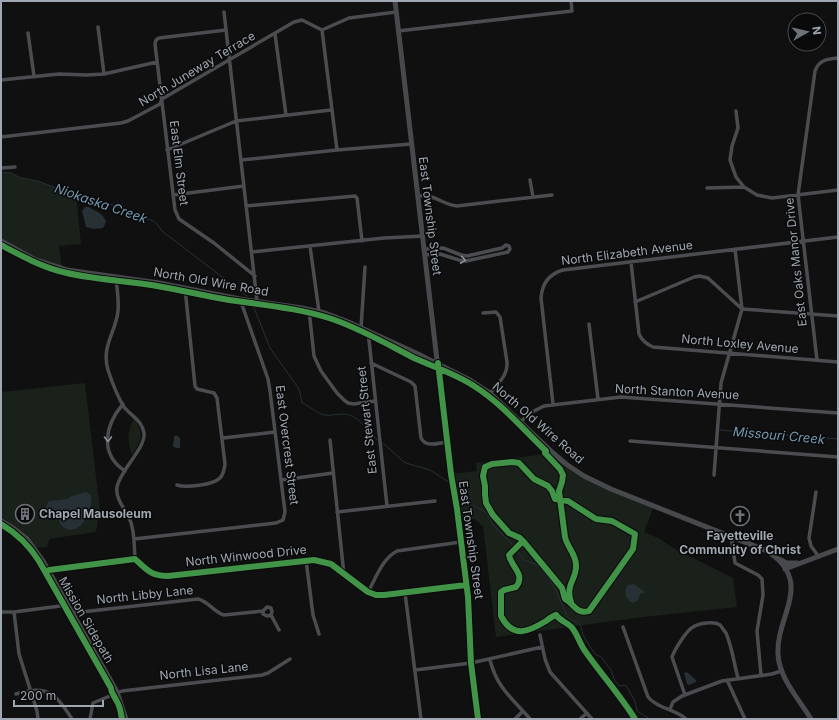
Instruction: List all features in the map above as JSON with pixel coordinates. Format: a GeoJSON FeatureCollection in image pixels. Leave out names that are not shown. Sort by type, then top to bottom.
{"type":"FeatureCollection","features":[{"type":"Feature","properties":{"kind":"street","name":"East Township Street"},"geometry":{"type":"LineString","coordinates":[[394,1],[447,442],[470,617],[472,663],[478,719]]}},
{"type":"Feature","properties":{"kind":"street"},"geometry":{"type":"LineString","coordinates":[[398,30],[572,11],[571,1]]}},
{"type":"Feature","properties":{"kind":"street"},"geometry":{"type":"LineString","coordinates":[[224,12],[258,301]]}},
{"type":"Feature","properties":{"kind":"street"},"geometry":{"type":"LineString","coordinates":[[337,150],[322,30],[349,18],[396,12]]}},
{"type":"Feature","properties":{"kind":"street","name":"North Juneway Terrace"},"geometry":{"type":"LineString","coordinates":[[1,137],[122,123],[160,104],[162,99],[294,22],[302,20],[322,30]]}},
{"type":"Feature","properties":{"kind":"street"},"geometry":{"type":"LineString","coordinates":[[98,27],[104,74]]}},
{"type":"Feature","properties":{"kind":"street","name":"East Elm Street"},"geometry":{"type":"LineString","coordinates":[[226,30],[158,39],[155,44],[167,150],[175,210],[179,218],[214,243],[254,276]]}},
{"type":"Feature","properties":{"kind":"street"},"geometry":{"type":"LineString","coordinates":[[28,33],[34,76]]}},
{"type":"Feature","properties":{"kind":"street"},"geometry":{"type":"LineString","coordinates":[[275,34],[286,115]]}},
{"type":"Feature","properties":{"kind":"street","name":"East Oaks Manor Drive"},"geometry":{"type":"LineString","coordinates":[[817,360],[798,195],[815,71],[818,65],[823,61],[838,58]]}},
{"type":"Feature","properties":{"kind":"street"},"geometry":{"type":"LineString","coordinates":[[1,80],[59,74],[104,74],[157,62]]}},
{"type":"Feature","properties":{"kind":"street"},"geometry":{"type":"LineString","coordinates":[[167,150],[236,121],[331,110]]}},
{"type":"Feature","properties":{"kind":"street"},"geometry":{"type":"LineString","coordinates":[[736,110],[738,128],[732,146],[730,160],[736,178],[744,187],[757,195],[767,197],[838,190]]}},
{"type":"Feature","properties":{"kind":"street"},"geometry":{"type":"LineString","coordinates":[[241,160],[411,144]]}},
{"type":"Feature","properties":{"kind":"street"},"geometry":{"type":"LineString","coordinates":[[1,168],[15,167]]}},
{"type":"Feature","properties":{"kind":"street"},"geometry":{"type":"LineString","coordinates":[[530,180],[533,197]]}},
{"type":"Feature","properties":{"kind":"street"},"geometry":{"type":"LineString","coordinates":[[173,195],[244,186]]}},
{"type":"Feature","properties":{"kind":"street"},"geometry":{"type":"LineString","coordinates":[[707,188],[744,187]]}},
{"type":"Feature","properties":{"kind":"street"},"geometry":{"type":"LineString","coordinates":[[418,196],[429,196],[457,206],[552,195]]}},
{"type":"Feature","properties":{"kind":"street"},"geometry":{"type":"LineString","coordinates":[[246,206],[355,196],[357,198],[362,241]]}},
{"type":"Feature","properties":{"kind":"street"},"geometry":{"type":"LineString","coordinates":[[252,252],[422,236]]}},
{"type":"Feature","properties":{"kind":"street","name":"North Elizabeth Avenue"},"geometry":{"type":"LineString","coordinates":[[554,404],[541,298],[544,284],[554,274],[558,272],[631,262],[838,237]]}},
{"type":"Feature","properties":{"kind":"street","name":"North Old Wire Road"},"geometry":{"type":"LineString","coordinates":[[1,241],[29,257],[57,268],[185,288],[240,299],[309,310],[346,321],[468,378],[490,393],[553,453],[584,476],[611,489],[767,551],[776,558],[785,569],[790,581],[790,600],[778,645],[781,671],[811,719]]}},
{"type":"Feature","properties":{"kind":"street"},"geometry":{"type":"LineString","coordinates":[[506,245],[509,246],[510,249],[508,252],[469,261],[425,252],[443,248],[467,256],[502,248],[506,245]]}},
{"type":"Feature","properties":{"kind":"street"},"geometry":{"type":"LineString","coordinates":[[310,246],[319,312]]}},
{"type":"Feature","properties":{"kind":"street"},"geometry":{"type":"LineString","coordinates":[[714,475],[715,448],[722,379],[742,309],[735,249]]}},
{"type":"Feature","properties":{"kind":"street"},"geometry":{"type":"LineString","coordinates":[[631,262],[635,302],[694,277],[700,276],[708,278],[742,309],[838,316]]}},
{"type":"Feature","properties":{"kind":"street"},"geometry":{"type":"LineString","coordinates":[[361,328],[365,267]]}},
{"type":"Feature","properties":{"kind":"street"},"geometry":{"type":"LineString","coordinates":[[48,570],[136,559],[131,521],[118,497],[117,491],[118,484],[142,444],[144,435],[141,424],[123,404],[109,372],[106,357],[118,311],[116,278]]}},
{"type":"Feature","properties":{"kind":"street"},"geometry":{"type":"LineString","coordinates":[[177,485],[183,487],[212,483],[219,479],[224,473],[225,464],[217,398],[214,393],[197,389],[195,386],[185,288]]}},
{"type":"Feature","properties":{"kind":"street","name":"East Overcrest Street"},"geometry":{"type":"LineString","coordinates":[[134,539],[280,522],[283,520],[285,512],[282,480],[268,379],[240,299]]}},
{"type":"Feature","properties":{"kind":"street","name":"North Loxley Avenue"},"geometry":{"type":"LineString","coordinates":[[635,302],[640,334],[642,340],[647,345],[838,362]]}},
{"type":"Feature","properties":{"kind":"street"},"geometry":{"type":"LineString","coordinates":[[309,310],[314,356],[321,371],[337,393],[348,403],[354,404],[375,401]]}},
{"type":"Feature","properties":{"kind":"street"},"geometry":{"type":"LineString","coordinates":[[483,313],[496,312],[500,317],[508,367],[504,375],[490,393]]}},
{"type":"Feature","properties":{"kind":"street"},"geometry":{"type":"LineString","coordinates":[[590,324],[598,399]]}},
{"type":"Feature","properties":{"kind":"street","name":"East Stewart Street"},"geometry":{"type":"LineString","coordinates":[[368,331],[387,506]]}},
{"type":"Feature","properties":{"kind":"street"},"geometry":{"type":"LineString","coordinates":[[420,355],[432,355],[436,346]]}},
{"type":"Feature","properties":{"kind":"street"},"geometry":{"type":"LineString","coordinates":[[371,363],[411,382],[415,386],[421,438],[423,442],[425,444],[447,442]]}},
{"type":"Feature","properties":{"kind":"street","name":"North Stanton Avenue"},"geometry":{"type":"LineString","coordinates":[[520,422],[536,409],[554,404],[621,397],[838,413]]}},
{"type":"Feature","properties":{"kind":"street"},"geometry":{"type":"LineString","coordinates":[[123,404],[112,419],[108,428],[107,440],[109,452],[115,463],[125,471]]}},
{"type":"Feature","properties":{"kind":"street"},"geometry":{"type":"LineString","coordinates":[[223,438],[275,432]]}},
{"type":"Feature","properties":{"kind":"street"},"geometry":{"type":"LineString","coordinates":[[330,440],[344,575]]}},
{"type":"Feature","properties":{"kind":"street"},"geometry":{"type":"LineString","coordinates":[[630,441],[838,458]]}},
{"type":"Feature","properties":{"kind":"street"},"geometry":{"type":"LineString","coordinates":[[282,480],[333,473]]}},
{"type":"Feature","properties":{"kind":"street"},"geometry":{"type":"LineString","coordinates":[[816,492],[809,538],[811,546],[819,557]]}},
{"type":"Feature","properties":{"kind":"street"},"geometry":{"type":"LineString","coordinates":[[337,512],[435,501]]}},
{"type":"Feature","properties":{"kind":"street"},"geometry":{"type":"LineString","coordinates":[[1,521],[13,528],[27,540],[48,570],[117,692],[126,719]]}},
{"type":"Feature","properties":{"kind":"street"},"geometry":{"type":"LineString","coordinates":[[731,536],[735,563],[758,575],[762,579],[763,595],[757,631],[761,675]]}},
{"type":"Feature","properties":{"kind":"street"},"geometry":{"type":"LineString","coordinates":[[368,592],[386,560],[397,551],[461,542]]}},
{"type":"Feature","properties":{"kind":"street"},"geometry":{"type":"LineString","coordinates":[[785,569],[838,549]]}},
{"type":"Feature","properties":{"kind":"street"},"geometry":{"type":"LineString","coordinates":[[776,558],[787,563],[802,563]]}},
{"type":"Feature","properties":{"kind":"street","name":"North Winwood Drive"},"geometry":{"type":"LineString","coordinates":[[136,559],[148,571],[159,576],[306,560],[323,561],[330,564],[368,592],[380,595],[466,586]]}},
{"type":"Feature","properties":{"kind":"street"},"geometry":{"type":"LineString","coordinates":[[306,560],[313,615],[319,634]]}},
{"type":"Feature","properties":{"kind":"street"},"geometry":{"type":"LineString","coordinates":[[405,593],[421,719]]}},
{"type":"Feature","properties":{"kind":"street","name":"North Libby Lane"},"geometry":{"type":"LineString","coordinates":[[72,613],[198,599],[204,601],[224,615],[263,611]]}},
{"type":"Feature","properties":{"kind":"street"},"geometry":{"type":"LineString","coordinates":[[1,612],[14,612],[68,605]]}},
{"type":"Feature","properties":{"kind":"street"},"geometry":{"type":"LineString","coordinates":[[271,615],[266,616],[263,611],[265,608],[269,608],[272,611],[271,615],[279,630]]}},
{"type":"Feature","properties":{"kind":"street"},"geometry":{"type":"LineString","coordinates":[[14,612],[19,654],[37,711],[38,719]]}},
{"type":"Feature","properties":{"kind":"street"},"geometry":{"type":"LineString","coordinates":[[685,695],[672,657],[674,651],[693,627],[697,625],[715,623],[725,632],[730,643],[738,678]]}},
{"type":"Feature","properties":{"kind":"street"},"geometry":{"type":"LineString","coordinates":[[623,627],[646,693],[655,703],[670,709],[686,719]]}},
{"type":"Feature","properties":{"kind":"street"},"geometry":{"type":"LineString","coordinates":[[540,635],[546,664],[552,675],[592,719]]}},
{"type":"Feature","properties":{"kind":"street"},"geometry":{"type":"LineString","coordinates":[[414,670],[490,660],[542,647]]}},
{"type":"Feature","properties":{"kind":"street","name":"North Lisa Lane"},"geometry":{"type":"LineString","coordinates":[[90,719],[93,703],[117,692],[262,675],[268,673],[290,659]]}},
{"type":"Feature","properties":{"kind":"street"},"geometry":{"type":"LineString","coordinates":[[490,660],[497,680],[530,719]]}},
{"type":"Feature","properties":{"kind":"street"},"geometry":{"type":"LineString","coordinates":[[670,709],[674,702],[685,695],[727,680],[781,671]]}},
{"type":"Feature","properties":{"kind":"street"},"geometry":{"type":"LineString","coordinates":[[727,680],[745,719]]}},
{"type":"Feature","properties":{"kind":"street"},"geometry":{"type":"LineString","coordinates":[[16,694],[30,690],[45,690],[60,702],[72,719]]}},
{"type":"Feature","properties":{"kind":"street"},"geometry":{"type":"LineString","coordinates":[[515,719],[524,711]]}},
{"type":"Feature","properties":{"kind":"street"},"geometry":{"type":"LineString","coordinates":[[580,719],[587,713]]}},
{"type":"Feature","properties":{"kind":"shaded area"},"geometry":{"type":"Polygon","coordinates":[[[1,173],[11,173],[21,178],[38,181],[76,195],[81,244],[59,246],[62,269],[1,241],[1,173]]]}},
{"type":"Feature","properties":{"kind":"shaded area"},"geometry":{"type":"Polygon","coordinates":[[[85,207],[89,207],[103,216],[106,222],[103,228],[93,229],[86,227],[82,211],[85,207]]]}},
{"type":"Feature","properties":{"kind":"shaded area"},"geometry":{"type":"Polygon","coordinates":[[[85,383],[100,510],[96,532],[49,539],[47,547],[34,548],[1,521],[1,392],[85,383]]]}},
{"type":"Feature","properties":{"kind":"shaded area"},"geometry":{"type":"Polygon","coordinates":[[[134,419],[141,433],[138,445],[132,455],[128,437],[134,419]]]}},
{"type":"Feature","properties":{"kind":"shaded area"},"geometry":{"type":"Polygon","coordinates":[[[176,435],[180,438],[180,448],[173,446],[174,437],[176,435]]]}},
{"type":"Feature","properties":{"kind":"shaded area"},"geometry":{"type":"Polygon","coordinates":[[[553,453],[584,476],[654,506],[644,532],[733,578],[737,607],[643,617],[496,637],[483,526],[474,519],[458,520],[451,474],[477,471],[476,463],[553,453]]]}},
{"type":"Feature","properties":{"kind":"shaded area"},"geometry":{"type":"Polygon","coordinates":[[[86,492],[91,495],[90,509],[83,523],[78,527],[72,530],[66,529],[60,524],[58,515],[54,514],[48,518],[45,515],[45,509],[49,501],[67,499],[86,492]]]}},
{"type":"Feature","properties":{"kind":"shaded area"},"geometry":{"type":"Polygon","coordinates":[[[634,584],[646,593],[641,593],[637,601],[633,603],[628,600],[625,593],[628,585],[634,584]]]}},
{"type":"Feature","properties":{"kind":"shaded area"},"geometry":{"type":"Polygon","coordinates":[[[687,672],[696,680],[696,682],[689,685],[687,684],[684,673],[687,672]]]}},
{"type":"Feature","properties":{"kind":"waterway","name":"Niokaska Creek"},"geometry":{"type":"LineString","coordinates":[[1,172],[11,173],[21,178],[38,181],[84,197],[91,202],[100,205],[110,204],[153,221],[162,231],[247,296]]}},
{"type":"Feature","properties":{"kind":"waterway","name":"Niokaska Creek"},"geometry":{"type":"LineString","coordinates":[[253,305],[270,348],[299,389],[302,403],[324,415],[343,414],[353,417],[362,423],[377,440]]}},
{"type":"Feature","properties":{"kind":"waterway","name":"Missouri Creek"},"geometry":{"type":"LineString","coordinates":[[720,430],[838,439]]}},
{"type":"Feature","properties":{"kind":"waterway","name":"Niokaska Creek"},"geometry":{"type":"LineString","coordinates":[[383,443],[404,462],[430,470],[450,483]]}},
{"type":"Feature","properties":{"kind":"waterway","name":"Niokaska Creek"},"geometry":{"type":"LineString","coordinates":[[457,489],[475,506],[487,513],[493,525],[512,544],[524,560],[537,565],[547,576],[555,588],[567,616],[570,620],[578,622],[581,626],[583,635],[587,642],[595,654],[601,657],[611,670],[615,681],[619,686],[625,685],[627,687],[635,701],[637,711],[650,719]]}},
{"type":"Feature","properties":{"kind":"cycle path"},"geometry":{"type":"LineString","coordinates":[[1,245],[29,260],[71,274],[133,282],[229,300],[294,309],[319,315],[364,332],[414,358],[452,374],[474,386],[503,408],[546,451],[545,453],[560,469],[563,475],[559,491],[565,537],[576,561],[576,570],[569,591],[571,602]]}},
{"type":"Feature","properties":{"kind":"cycle path"},"geometry":{"type":"LineString","coordinates":[[438,363],[451,474],[468,597],[471,663],[478,719]]}},
{"type":"Feature","properties":{"kind":"cycle path"},"geometry":{"type":"LineString","coordinates":[[512,462],[519,463],[534,479],[548,486],[555,499],[568,501],[596,519],[612,521],[635,534],[633,549],[589,611],[581,612],[565,599],[562,588],[523,541],[509,533],[493,515],[486,503],[483,476],[485,467],[492,464],[512,462]]}},
{"type":"Feature","properties":{"kind":"cycle path","name":"Mission Sidepath"},"geometry":{"type":"LineString","coordinates":[[1,524],[23,540],[39,561],[111,688],[122,719]]}},
{"type":"Feature","properties":{"kind":"cycle path"},"geometry":{"type":"LineString","coordinates":[[523,541],[509,555],[519,574],[519,582],[516,587],[501,592],[501,616],[511,628],[516,631],[521,631],[533,628],[556,615]]}},
{"type":"Feature","properties":{"kind":"cycle path","name":"Mission Sidepath"},"geometry":{"type":"LineString","coordinates":[[49,570],[135,559],[153,574],[168,576],[314,560],[331,564],[368,592],[376,595],[466,585]]}},
{"type":"Feature","properties":{"kind":"cycle path"},"geometry":{"type":"LineString","coordinates":[[556,615],[573,629],[585,651],[635,719]]}},
{"type":"Feature","properties":{"kind":"place","name":"Chapel Mausoleum"},"geometry":{"type":"Point","coordinates":[25,514]}},
{"type":"Feature","properties":{"kind":"place","name":"Fayetteville Community of Christ"},"geometry":{"type":"Point","coordinates":[740,516]}}]}
